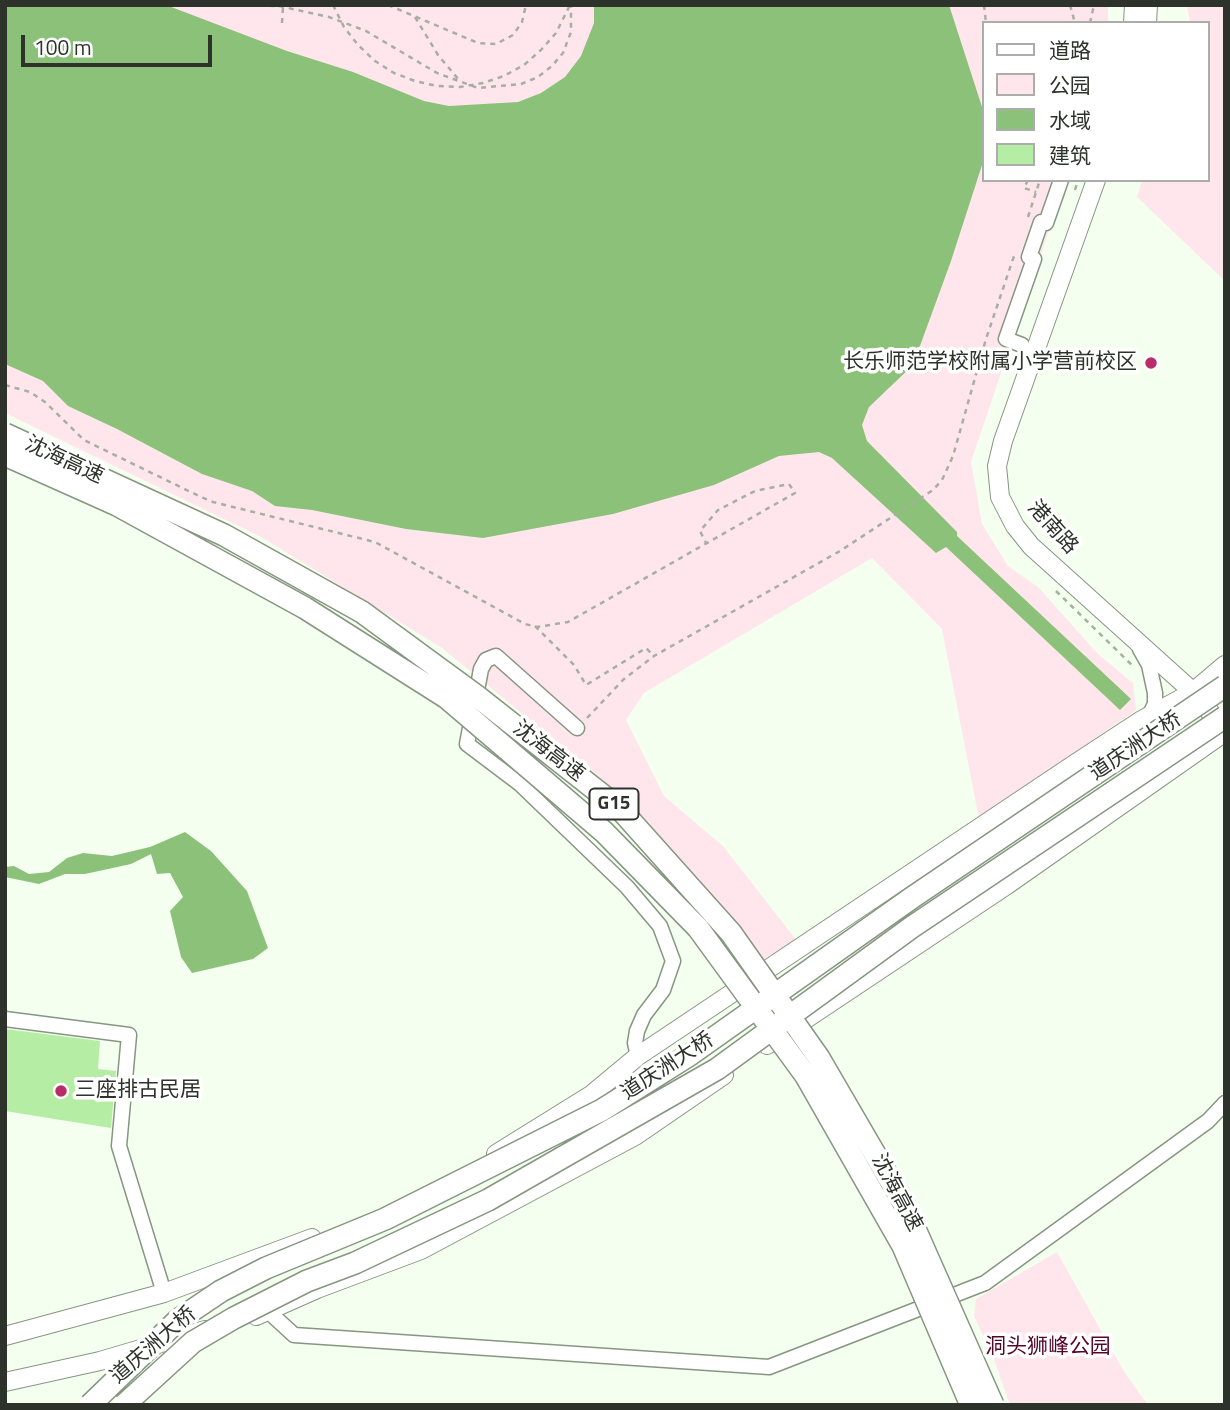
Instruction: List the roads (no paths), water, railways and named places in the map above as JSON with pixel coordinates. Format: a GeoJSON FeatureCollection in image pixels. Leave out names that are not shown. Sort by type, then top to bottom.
{"type":"FeatureCollection","features":[{"type":"Feature","properties":{"kind":"highway","name":"沈海高速"},"geometry":{"type":"LineString","coordinates":[[5,434],[224,535],[362,612],[478,697],[620,809],[731,933],[819,1058],[904,1204],[993,1405]]}},
{"type":"Feature","properties":{"kind":"highway","name":"沈海高速"},"geometry":{"type":"LineString","coordinates":[[5,455],[117,505],[305,608],[447,698],[604,832],[698,928],[806,1076],[903,1246],[971,1405]]}},
{"type":"Feature","properties":{"kind":"highway","name":"道庆洲大桥"},"geometry":{"type":"LineString","coordinates":[[90,1405],[178,1320],[221,1291],[266,1268],[408,1208],[601,1110],[691,1054],[913,897],[1225,686]]}},
{"type":"Feature","properties":{"kind":"highway","name":"道庆洲大桥"},"geometry":{"type":"LineString","coordinates":[[124,1405],[193,1342],[234,1318],[307,1280],[355,1263],[488,1200],[717,1069],[912,927],[1225,717]]}},
{"type":"Feature","properties":{"kind":"main road","name":"港南路"},"geometry":{"type":"LineString","coordinates":[[1095,182],[1003,441],[997,466],[1000,497],[1014,526],[1031,546],[1131,636],[1225,711]]}},
{"type":"Feature","properties":{"kind":"main road","name":"港南路"},"geometry":{"type":"LineString","coordinates":[[1107,182],[1014,446],[1009,470],[1009,491],[1022,516],[1040,539],[1197,689],[1225,731]]}},
{"type":"Feature","properties":{"kind":"main road"},"geometry":{"type":"LineString","coordinates":[[5,1336],[164,1293],[390,1208],[493,1156],[591,1095],[638,1056],[1149,716],[1197,689],[1225,665]]}},
{"type":"Feature","properties":{"kind":"main road"},"geometry":{"type":"LineString","coordinates":[[5,1382],[100,1361],[269,1312],[317,1289],[421,1250],[635,1136],[851,987],[1028,871],[1225,731]]}},
{"type":"Feature","properties":{"kind":"street"},"geometry":{"type":"LineString","coordinates":[[1022,345],[1006,339],[1034,259],[1029,257],[1033,245],[1041,222],[1046,223],[1060,182]]}},
{"type":"Feature","properties":{"kind":"street"},"geometry":{"type":"LineString","coordinates":[[1131,636],[1144,655],[1153,677],[1155,704],[1149,716]]}},
{"type":"Feature","properties":{"kind":"street"},"geometry":{"type":"LineString","coordinates":[[578,728],[496,656],[486,660],[481,669],[467,744],[520,784],[627,887],[660,926],[673,961],[663,990],[637,1031],[635,1043],[638,1056]]}},
{"type":"Feature","properties":{"kind":"street"},"geometry":{"type":"LineString","coordinates":[[5,1019],[129,1035],[119,1146],[164,1293]]}},
{"type":"Feature","properties":{"kind":"street"},"geometry":{"type":"LineString","coordinates":[[269,1312],[294,1335],[768,1367],[985,1283],[1208,1121],[1225,1102]]}},
{"type":"Feature","properties":{"kind":"water"},"geometry":{"type":"Polygon","coordinates":[[[5,5],[166,5],[287,51],[353,72],[424,101],[449,106],[518,102],[541,93],[565,77],[581,56],[594,23],[594,5],[949,5],[982,107],[982,165],[913,365],[869,407],[862,425],[867,441],[957,532],[957,536],[1131,699],[1120,710],[946,547],[936,553],[832,458],[819,452],[779,456],[714,485],[613,514],[483,538],[406,529],[312,510],[275,506],[252,491],[202,474],[68,406],[43,381],[5,364],[5,5]]]}},
{"type":"Feature","properties":{"kind":"water"},"geometry":{"type":"Polygon","coordinates":[[[185,832],[211,851],[247,891],[268,948],[253,959],[192,973],[181,957],[170,911],[183,897],[170,873],[157,874],[151,854],[131,864],[85,874],[65,874],[39,884],[5,877],[5,867],[14,866],[29,874],[49,872],[67,858],[83,853],[112,856],[150,847],[185,832]]]}},
{"type":"Feature","properties":{"kind":"place","name":"长乐师范学校附属小学营前校区"},"geometry":{"type":"Point","coordinates":[1151,363]}},
{"type":"Feature","properties":{"kind":"place","name":"三座排古民居"},"geometry":{"type":"Point","coordinates":[61,1091]}},
{"type":"Feature","properties":{"kind":"park label","name":"洞头狮峰公园"},"geometry":{"type":"Point","coordinates":[1048,1348]}}]}
